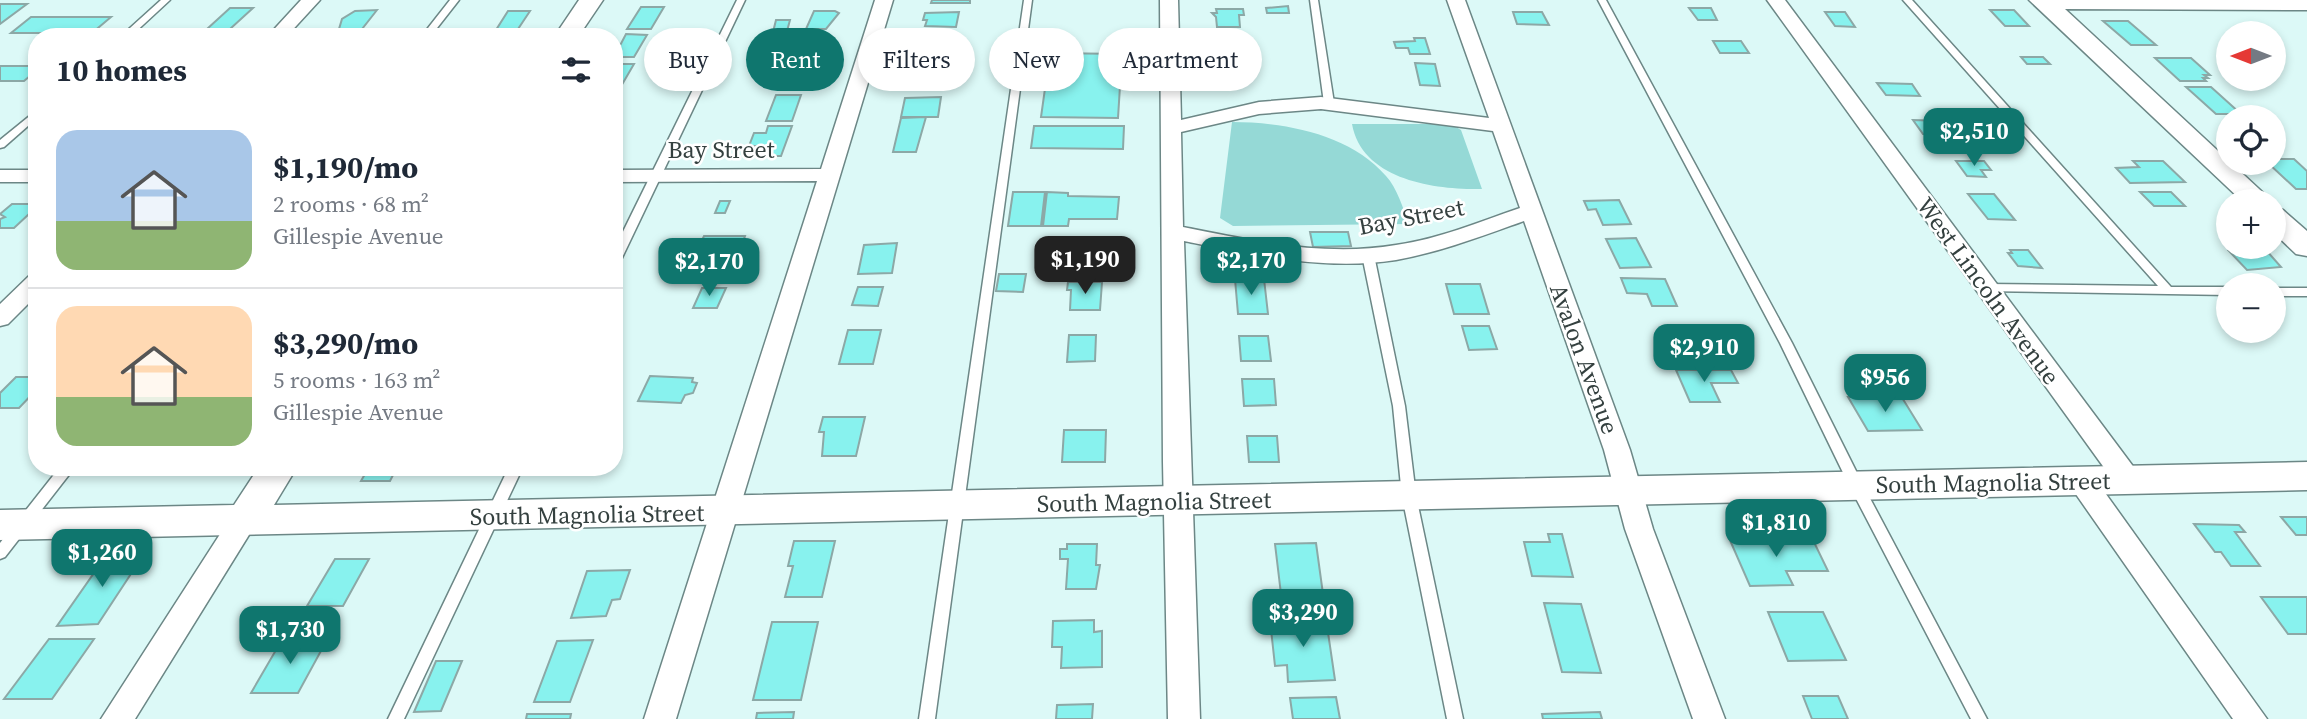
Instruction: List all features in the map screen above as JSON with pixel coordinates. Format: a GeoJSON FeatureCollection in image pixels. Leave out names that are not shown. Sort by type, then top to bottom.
{"type":"FeatureCollection","features":[{"type":"Feature","properties":{"kind":"street"},"geometry":{"type":"LineString","coordinates":[[285,28],[311,0]]}},
{"type":"Feature","properties":{"kind":"street"},"geometry":{"type":"LineString","coordinates":[[572,28],[591,0]]}},
{"type":"Feature","properties":{"kind":"street"},"geometry":{"type":"LineString","coordinates":[[660,719],[722,512],[738,474],[884,0]]}},
{"type":"Feature","properties":{"kind":"street"},"geometry":{"type":"LineString","coordinates":[[1169,0],[1184,719]]}},
{"type":"Feature","properties":{"kind":"street","name":"Avalon Avenue"},"geometry":{"type":"LineString","coordinates":[[1456,0],[1617,450],[1628,492],[1709,719]]}},
{"type":"Feature","properties":{"kind":"street","name":"West Lincoln Avenue"},"geometry":{"type":"LineString","coordinates":[[1776,0],[2128,480]]}},
{"type":"Feature","properties":{"kind":"street"},"geometry":{"type":"LineString","coordinates":[[2042,1],[2307,3]]}},
{"type":"Feature","properties":{"kind":"street"},"geometry":{"type":"LineString","coordinates":[[2042,1],[2245,189]]}},
{"type":"Feature","properties":{"kind":"street"},"geometry":{"type":"LineString","coordinates":[[1171,128],[1259,108],[1329,103],[1501,126]]}},
{"type":"Feature","properties":{"kind":"street"},"geometry":{"type":"LineString","coordinates":[[0,176],[28,176]]}},
{"type":"Feature","properties":{"kind":"street","name":"Bay Street"},"geometry":{"type":"LineString","coordinates":[[623,176],[828,176]]}},
{"type":"Feature","properties":{"kind":"street","name":"Bay Street"},"geometry":{"type":"LineString","coordinates":[[1173,232],[1267,251],[1368,255],[1435,242],[1532,211]]}},
{"type":"Feature","properties":{"kind":"street"},"geometry":{"type":"LineString","coordinates":[[2286,228],[2307,247]]}},
{"type":"Feature","properties":{"kind":"street"},"geometry":{"type":"LineString","coordinates":[[0,318],[28,290]]}},
{"type":"Feature","properties":{"kind":"street"},"geometry":{"type":"LineString","coordinates":[[117,719],[273,476]]}},
{"type":"Feature","properties":{"kind":"street","name":"South Magnolia Street"},"geometry":{"type":"LineString","coordinates":[[8,534],[243,522],[2307,476]]}},
{"type":"Feature","properties":{"kind":"street"},"geometry":{"type":"LineString","coordinates":[[2083,483],[2251,719]]}},
{"type":"Feature","properties":{"kind":"lane"},"geometry":{"type":"LineString","coordinates":[[134,28],[166,0]]}},
{"type":"Feature","properties":{"kind":"lane"},"geometry":{"type":"LineString","coordinates":[[432,28],[455,0]]}},
{"type":"Feature","properties":{"kind":"lane"},"geometry":{"type":"LineString","coordinates":[[623,244],[741,0]]}},
{"type":"Feature","properties":{"kind":"lane"},"geometry":{"type":"LineString","coordinates":[[927,719],[1028,0]]}},
{"type":"Feature","properties":{"kind":"lane"},"geometry":{"type":"LineString","coordinates":[[1314,0],[1329,103]]}},
{"type":"Feature","properties":{"kind":"lane"},"geometry":{"type":"LineString","coordinates":[[1602,0],[1786,343],[1857,487],[1979,719]]}},
{"type":"Feature","properties":{"kind":"lane"},"geometry":{"type":"LineString","coordinates":[[1907,0],[2168,290]]}},
{"type":"Feature","properties":{"kind":"lane"},"geometry":{"type":"LineString","coordinates":[[0,145],[28,121]]}},
{"type":"Feature","properties":{"kind":"lane"},"geometry":{"type":"LineString","coordinates":[[1368,255],[1399,406],[1409,496],[1455,719]]}},
{"type":"Feature","properties":{"kind":"lane"},"geometry":{"type":"LineString","coordinates":[[1985,288],[2216,291]]}},
{"type":"Feature","properties":{"kind":"lane"},"geometry":{"type":"LineString","coordinates":[[2286,292],[2307,292]]}},
{"type":"Feature","properties":{"kind":"lane"},"geometry":{"type":"LineString","coordinates":[[8,534],[60,476]]}},
{"type":"Feature","properties":{"kind":"lane"},"geometry":{"type":"LineString","coordinates":[[396,719],[512,476]]}},
{"type":"Feature","properties":{"kind":"shaded area"},"geometry":{"type":"Polygon","coordinates":[[[1232,122],[1294,128],[1335,140],[1354,150],[1390,181],[1409,224],[1233,226],[1220,218],[1232,122]]]}},
{"type":"Feature","properties":{"kind":"shaded area"},"geometry":{"type":"Polygon","coordinates":[[[1352,124],[1451,124],[1461,130],[1482,189],[1423,184],[1385,169],[1370,158],[1359,143],[1352,124]]]}},
{"type":"Feature","properties":{"kind":"building"},"geometry":{"type":"Polygon","coordinates":[[[932,0],[970,0],[970,3],[931,3],[932,0]]]}},
{"type":"Feature","properties":{"kind":"building"},"geometry":{"type":"Polygon","coordinates":[[[0,4],[27,4],[0,24],[0,4]]]}},
{"type":"Feature","properties":{"kind":"building"},"geometry":{"type":"Polygon","coordinates":[[[1288,6],[1289,13],[1267,13],[1266,8],[1288,6]]]}},
{"type":"Feature","properties":{"kind":"building"},"geometry":{"type":"Polygon","coordinates":[[[641,7],[664,7],[652,28],[627,29],[641,7]]]}},
{"type":"Feature","properties":{"kind":"building"},"geometry":{"type":"Polygon","coordinates":[[[230,8],[253,8],[231,28],[208,28],[230,8]]]}},
{"type":"Feature","properties":{"kind":"building"},"geometry":{"type":"Polygon","coordinates":[[[1689,8],[1711,8],[1717,20],[1698,20],[1689,8]]]}},
{"type":"Feature","properties":{"kind":"building"},"geometry":{"type":"Polygon","coordinates":[[[1216,9],[1243,9],[1244,15],[1239,15],[1240,27],[1217,27],[1216,17],[1212,13],[1217,13],[1216,9]]]}},
{"type":"Feature","properties":{"kind":"building"},"geometry":{"type":"Polygon","coordinates":[[[377,10],[363,28],[339,28],[342,19],[355,11],[377,10]]]}},
{"type":"Feature","properties":{"kind":"building"},"geometry":{"type":"Polygon","coordinates":[[[1990,10],[2014,10],[2029,26],[2005,26],[1990,10]]]}},
{"type":"Feature","properties":{"kind":"building"},"geometry":{"type":"Polygon","coordinates":[[[508,11],[530,11],[519,28],[497,28],[508,11]]]}},
{"type":"Feature","properties":{"kind":"building"},"geometry":{"type":"Polygon","coordinates":[[[814,11],[839,13],[827,28],[806,28],[814,11]]]}},
{"type":"Feature","properties":{"kind":"building"},"geometry":{"type":"Polygon","coordinates":[[[959,12],[956,27],[925,26],[927,20],[923,20],[925,13],[959,12]]]}},
{"type":"Feature","properties":{"kind":"building"},"geometry":{"type":"Polygon","coordinates":[[[1513,12],[1542,12],[1549,25],[1517,24],[1513,12]]]}},
{"type":"Feature","properties":{"kind":"building"},"geometry":{"type":"Polygon","coordinates":[[[1825,12],[1845,12],[1855,27],[1835,26],[1825,12]]]}},
{"type":"Feature","properties":{"kind":"building"},"geometry":{"type":"Polygon","coordinates":[[[31,17],[111,17],[98,28],[28,28],[28,33],[11,33],[31,17]]]}},
{"type":"Feature","properties":{"kind":"building"},"geometry":{"type":"Polygon","coordinates":[[[776,20],[790,20],[788,28],[774,28],[776,20]]]}},
{"type":"Feature","properties":{"kind":"building"},"geometry":{"type":"Polygon","coordinates":[[[2103,21],[2128,21],[2156,45],[2131,45],[2103,21]]]}},
{"type":"Feature","properties":{"kind":"building"},"geometry":{"type":"Polygon","coordinates":[[[626,34],[644,35],[644,40],[634,57],[623,57],[623,40],[626,34]]]}},
{"type":"Feature","properties":{"kind":"building"},"geometry":{"type":"Polygon","coordinates":[[[1414,38],[1425,38],[1430,54],[1410,54],[1408,48],[1396,48],[1394,42],[1415,41],[1414,38]]]}},
{"type":"Feature","properties":{"kind":"building"},"geometry":{"type":"Polygon","coordinates":[[[1713,41],[1741,41],[1749,53],[1720,53],[1713,41]]]}},
{"type":"Feature","properties":{"kind":"building"},"geometry":{"type":"Polygon","coordinates":[[[1084,53],[1098,54],[1098,91],[1120,91],[1118,118],[1041,117],[1045,91],[1084,91],[1084,53]]]}},
{"type":"Feature","properties":{"kind":"building"},"geometry":{"type":"Polygon","coordinates":[[[2021,57],[2043,57],[2050,64],[2027,64],[2021,57]]]}},
{"type":"Feature","properties":{"kind":"building"},"geometry":{"type":"Polygon","coordinates":[[[2155,58],[2191,58],[2210,75],[2204,75],[2208,78],[2203,78],[2206,81],[2180,81],[2155,58]]]}},
{"type":"Feature","properties":{"kind":"building"},"geometry":{"type":"Polygon","coordinates":[[[1415,63],[1435,64],[1440,86],[1420,85],[1415,63]]]}},
{"type":"Feature","properties":{"kind":"building"},"geometry":{"type":"Polygon","coordinates":[[[623,64],[634,64],[623,83],[623,64]]]}},
{"type":"Feature","properties":{"kind":"building"},"geometry":{"type":"Polygon","coordinates":[[[0,66],[28,66],[28,78],[24,81],[0,81],[0,66]]]}},
{"type":"Feature","properties":{"kind":"building"},"geometry":{"type":"Polygon","coordinates":[[[1877,83],[1912,84],[1920,96],[1886,95],[1877,83]]]}},
{"type":"Feature","properties":{"kind":"building"},"geometry":{"type":"Polygon","coordinates":[[[2186,87],[2211,87],[2231,105],[2216,105],[2216,114],[2186,87]]]}},
{"type":"Feature","properties":{"kind":"building"},"geometry":{"type":"Polygon","coordinates":[[[776,95],[801,95],[792,121],[766,121],[776,95]]]}},
{"type":"Feature","properties":{"kind":"building"},"geometry":{"type":"Polygon","coordinates":[[[941,97],[938,117],[901,117],[905,98],[941,97]]]}},
{"type":"Feature","properties":{"kind":"building"},"geometry":{"type":"Polygon","coordinates":[[[926,117],[916,152],[893,152],[901,118],[926,117]]]}},
{"type":"Feature","properties":{"kind":"building"},"geometry":{"type":"Polygon","coordinates":[[[1913,120],[1943,121],[1953,135],[1923,134],[1913,120]]]}},
{"type":"Feature","properties":{"kind":"building"},"geometry":{"type":"Polygon","coordinates":[[[768,126],[792,126],[781,156],[755,156],[759,146],[749,146],[754,133],[766,133],[768,126]]]}},
{"type":"Feature","properties":{"kind":"building"},"geometry":{"type":"Polygon","coordinates":[[[1034,126],[1124,126],[1123,149],[1031,148],[1034,126]]]}},
{"type":"Feature","properties":{"kind":"building"},"geometry":{"type":"Polygon","coordinates":[[[2286,159],[2294,159],[2307,171],[2307,189],[2296,189],[2281,175],[2286,175],[2286,159]]]}},
{"type":"Feature","properties":{"kind":"building"},"geometry":{"type":"Polygon","coordinates":[[[1956,161],[1984,161],[1991,170],[1981,170],[1986,177],[1967,176],[1956,161]]]}},
{"type":"Feature","properties":{"kind":"building"},"geometry":{"type":"Polygon","coordinates":[[[2133,161],[2163,161],[2185,182],[2130,183],[2116,168],[2139,167],[2133,161]]]}},
{"type":"Feature","properties":{"kind":"building"},"geometry":{"type":"Polygon","coordinates":[[[1013,192],[1045,192],[1041,226],[1008,226],[1013,192]]]}},
{"type":"Feature","properties":{"kind":"building"},"geometry":{"type":"Polygon","coordinates":[[[1047,192],[1068,193],[1068,196],[1119,197],[1117,219],[1069,219],[1068,226],[1043,226],[1047,192]]]}},
{"type":"Feature","properties":{"kind":"building"},"geometry":{"type":"Polygon","coordinates":[[[2140,192],[2171,192],[2185,206],[2154,206],[2140,192]]]}},
{"type":"Feature","properties":{"kind":"building"},"geometry":{"type":"Polygon","coordinates":[[[1968,194],[1994,194],[2015,220],[1988,219],[1968,194]]]}},
{"type":"Feature","properties":{"kind":"building"},"geometry":{"type":"Polygon","coordinates":[[[1619,200],[1631,224],[1603,225],[1596,209],[1588,210],[1584,201],[1619,200]]]}},
{"type":"Feature","properties":{"kind":"building"},"geometry":{"type":"Polygon","coordinates":[[[720,201],[730,201],[725,213],[715,213],[720,201]]]}},
{"type":"Feature","properties":{"kind":"building"},"geometry":{"type":"Polygon","coordinates":[[[12,204],[28,204],[28,215],[14,228],[0,228],[0,219],[5,217],[0,214],[12,204]]]}},
{"type":"Feature","properties":{"kind":"building"},"geometry":{"type":"Polygon","coordinates":[[[1310,232],[1348,232],[1351,246],[1313,247],[1310,232]]]}},
{"type":"Feature","properties":{"kind":"building"},"geometry":{"type":"Polygon","coordinates":[[[704,236],[745,236],[736,261],[707,261],[715,247],[699,247],[704,236]]]}},
{"type":"Feature","properties":{"kind":"building"},"geometry":{"type":"Polygon","coordinates":[[[1636,238],[1651,267],[1620,268],[1606,239],[1636,238]]]}},
{"type":"Feature","properties":{"kind":"building"},"geometry":{"type":"Polygon","coordinates":[[[897,243],[892,273],[858,274],[864,245],[897,243]]]}},
{"type":"Feature","properties":{"kind":"building"},"geometry":{"type":"Polygon","coordinates":[[[2010,250],[2028,250],[2042,268],[2018,266],[2008,253],[2012,253],[2010,250]]]}},
{"type":"Feature","properties":{"kind":"building"},"geometry":{"type":"Polygon","coordinates":[[[2237,259],[2274,259],[2281,267],[2247,270],[2237,259]]]}},
{"type":"Feature","properties":{"kind":"building"},"geometry":{"type":"Polygon","coordinates":[[[999,274],[1026,274],[1023,292],[996,291],[999,274]]]}},
{"type":"Feature","properties":{"kind":"building"},"geometry":{"type":"Polygon","coordinates":[[[1621,278],[1665,279],[1677,306],[1652,306],[1647,294],[1627,293],[1621,278]]]}},
{"type":"Feature","properties":{"kind":"building"},"geometry":{"type":"Polygon","coordinates":[[[1235,279],[1264,279],[1268,314],[1238,314],[1235,279]]]}},
{"type":"Feature","properties":{"kind":"building"},"geometry":{"type":"Polygon","coordinates":[[[1068,282],[1102,282],[1100,310],[1070,310],[1071,290],[1067,290],[1068,282]]]}},
{"type":"Feature","properties":{"kind":"building"},"geometry":{"type":"Polygon","coordinates":[[[1446,284],[1480,284],[1489,314],[1454,314],[1446,284]]]}},
{"type":"Feature","properties":{"kind":"building"},"geometry":{"type":"Polygon","coordinates":[[[858,287],[883,287],[878,306],[852,305],[858,287]]]}},
{"type":"Feature","properties":{"kind":"building"},"geometry":{"type":"Polygon","coordinates":[[[702,288],[726,288],[717,308],[693,308],[702,288]]]}},
{"type":"Feature","properties":{"kind":"building"},"geometry":{"type":"Polygon","coordinates":[[[1462,326],[1489,326],[1497,349],[1469,350],[1462,326]]]}},
{"type":"Feature","properties":{"kind":"building"},"geometry":{"type":"Polygon","coordinates":[[[848,330],[881,330],[873,364],[839,364],[848,330]]]}},
{"type":"Feature","properties":{"kind":"building"},"geometry":{"type":"Polygon","coordinates":[[[1069,335],[1096,335],[1095,361],[1067,362],[1069,335]]]}},
{"type":"Feature","properties":{"kind":"building"},"geometry":{"type":"Polygon","coordinates":[[[1239,336],[1268,336],[1271,361],[1241,361],[1239,336]]]}},
{"type":"Feature","properties":{"kind":"building"},"geometry":{"type":"Polygon","coordinates":[[[1676,370],[1731,370],[1738,383],[1711,383],[1720,402],[1690,402],[1676,370]]]}},
{"type":"Feature","properties":{"kind":"building"},"geometry":{"type":"Polygon","coordinates":[[[650,376],[693,378],[692,382],[697,383],[693,393],[685,395],[681,403],[638,401],[650,376]]]}},
{"type":"Feature","properties":{"kind":"building"},"geometry":{"type":"Polygon","coordinates":[[[16,377],[28,377],[28,398],[19,408],[0,408],[0,393],[16,377]]]}},
{"type":"Feature","properties":{"kind":"building"},"geometry":{"type":"Polygon","coordinates":[[[1242,379],[1274,379],[1276,405],[1244,406],[1242,379]]]}},
{"type":"Feature","properties":{"kind":"building"},"geometry":{"type":"Polygon","coordinates":[[[1901,396],[1922,430],[1868,431],[1848,397],[1901,396]]]}},
{"type":"Feature","properties":{"kind":"building"},"geometry":{"type":"Polygon","coordinates":[[[823,417],[865,417],[856,456],[822,456],[824,432],[819,432],[823,417]]]}},
{"type":"Feature","properties":{"kind":"building"},"geometry":{"type":"Polygon","coordinates":[[[1064,430],[1106,430],[1105,462],[1062,462],[1064,430]]]}},
{"type":"Feature","properties":{"kind":"building"},"geometry":{"type":"Polygon","coordinates":[[[1247,436],[1277,436],[1279,462],[1249,462],[1247,436]]]}},
{"type":"Feature","properties":{"kind":"building"},"geometry":{"type":"Polygon","coordinates":[[[364,476],[392,476],[390,481],[361,481],[364,476]]]}},
{"type":"Feature","properties":{"kind":"building"},"geometry":{"type":"Polygon","coordinates":[[[2281,517],[2307,517],[2307,535],[2296,535],[2281,517]]]}},
{"type":"Feature","properties":{"kind":"building"},"geometry":{"type":"Polygon","coordinates":[[[2194,524],[2239,525],[2245,532],[2235,532],[2260,566],[2231,566],[2221,552],[2215,552],[2194,524]]]}},
{"type":"Feature","properties":{"kind":"building"},"geometry":{"type":"Polygon","coordinates":[[[1548,534],[1562,534],[1573,577],[1532,576],[1524,542],[1550,542],[1548,534]]]}},
{"type":"Feature","properties":{"kind":"building"},"geometry":{"type":"Polygon","coordinates":[[[1729,538],[1812,538],[1828,571],[1786,571],[1793,585],[1750,586],[1729,538]]]}},
{"type":"Feature","properties":{"kind":"building"},"geometry":{"type":"Polygon","coordinates":[[[794,541],[835,541],[822,597],[785,597],[793,566],[788,566],[794,541]]]}},
{"type":"Feature","properties":{"kind":"building"},"geometry":{"type":"Polygon","coordinates":[[[1316,543],[1323,594],[1281,594],[1275,544],[1316,543]]]}},
{"type":"Feature","properties":{"kind":"building"},"geometry":{"type":"Polygon","coordinates":[[[1067,544],[1097,544],[1096,565],[1100,565],[1096,589],[1066,589],[1068,559],[1060,559],[1060,549],[1067,549],[1067,544]]]}},
{"type":"Feature","properties":{"kind":"building"},"geometry":{"type":"Polygon","coordinates":[[[146,551],[98,624],[57,626],[108,553],[146,551]]]}},
{"type":"Feature","properties":{"kind":"building"},"geometry":{"type":"Polygon","coordinates":[[[335,559],[369,559],[343,606],[307,606],[335,559]]]}},
{"type":"Feature","properties":{"kind":"building"},"geometry":{"type":"Polygon","coordinates":[[[630,570],[620,599],[612,600],[606,616],[571,618],[587,571],[630,570]]]}},
{"type":"Feature","properties":{"kind":"building"},"geometry":{"type":"Polygon","coordinates":[[[2261,597],[2307,597],[2307,634],[2288,634],[2261,597]]]}},
{"type":"Feature","properties":{"kind":"building"},"geometry":{"type":"Polygon","coordinates":[[[1544,603],[1581,604],[1601,673],[1562,672],[1544,603]]]}},
{"type":"Feature","properties":{"kind":"building"},"geometry":{"type":"Polygon","coordinates":[[[1768,612],[1823,612],[1846,660],[1788,661],[1768,612]]]}},
{"type":"Feature","properties":{"kind":"building"},"geometry":{"type":"Polygon","coordinates":[[[1326,619],[1335,680],[1288,682],[1287,665],[1275,666],[1270,620],[1326,619]]]}},
{"type":"Feature","properties":{"kind":"building"},"geometry":{"type":"Polygon","coordinates":[[[1094,620],[1094,632],[1102,631],[1102,667],[1061,668],[1062,647],[1052,647],[1053,621],[1094,620]]]}},
{"type":"Feature","properties":{"kind":"building"},"geometry":{"type":"Polygon","coordinates":[[[772,622],[818,622],[801,700],[753,700],[772,622]]]}},
{"type":"Feature","properties":{"kind":"building"},"geometry":{"type":"Polygon","coordinates":[[[283,638],[328,638],[298,693],[251,693],[283,638]]]}},
{"type":"Feature","properties":{"kind":"building"},"geometry":{"type":"Polygon","coordinates":[[[49,639],[94,639],[52,699],[4,699],[49,639]]]}},
{"type":"Feature","properties":{"kind":"building"},"geometry":{"type":"Polygon","coordinates":[[[593,640],[570,702],[534,702],[557,641],[593,640]]]}},
{"type":"Feature","properties":{"kind":"building"},"geometry":{"type":"Polygon","coordinates":[[[436,661],[462,661],[441,711],[414,712],[436,661]]]}},
{"type":"Feature","properties":{"kind":"building"},"geometry":{"type":"Polygon","coordinates":[[[1803,696],[1838,696],[1848,719],[1812,719],[1803,696]]]}},
{"type":"Feature","properties":{"kind":"building"},"geometry":{"type":"Polygon","coordinates":[[[1336,697],[1340,719],[1293,719],[1290,698],[1336,697]]]}},
{"type":"Feature","properties":{"kind":"building"},"geometry":{"type":"Polygon","coordinates":[[[1093,704],[1092,719],[1056,719],[1057,705],[1093,704]]]}},
{"type":"Feature","properties":{"kind":"building"},"geometry":{"type":"Polygon","coordinates":[[[794,712],[793,719],[756,719],[757,713],[794,712]]]}},
{"type":"Feature","properties":{"kind":"building"},"geometry":{"type":"Polygon","coordinates":[[[1600,712],[1602,719],[1543,719],[1542,714],[1600,712]]]}},
{"type":"Feature","properties":{"kind":"building"},"geometry":{"type":"Polygon","coordinates":[[[527,714],[571,714],[570,719],[526,719],[527,714]]]}}]}
